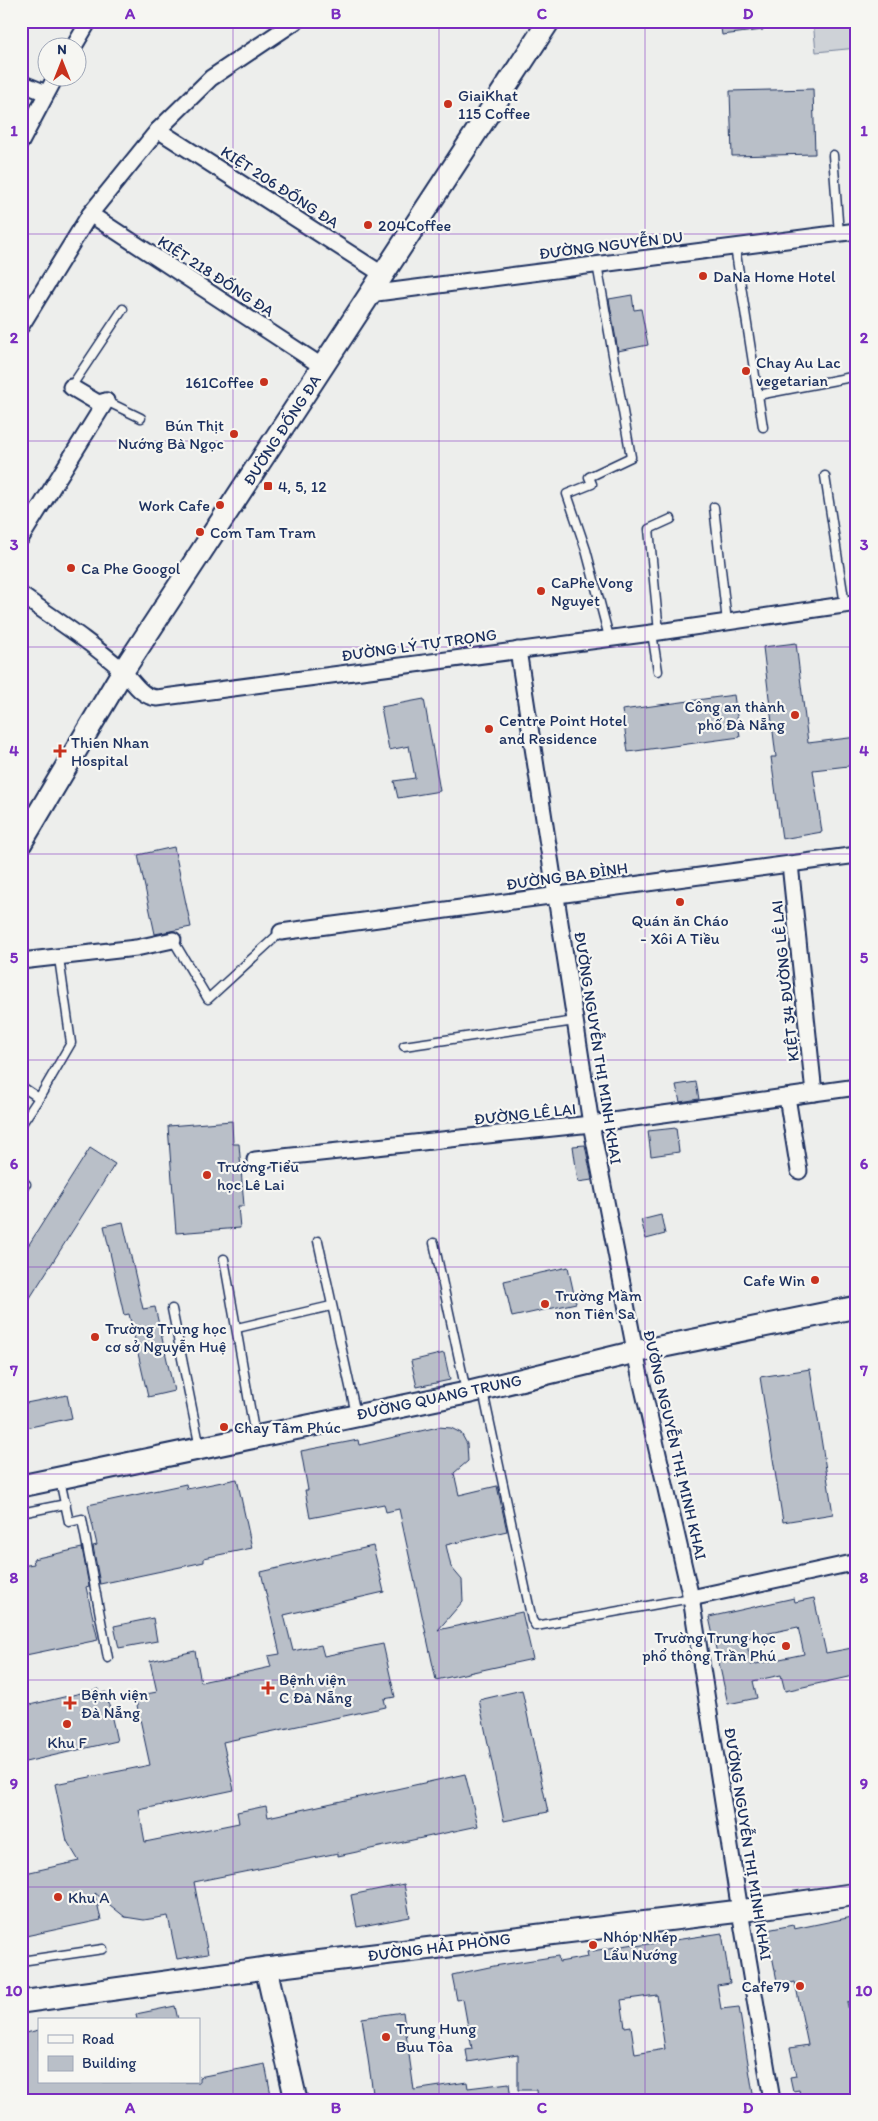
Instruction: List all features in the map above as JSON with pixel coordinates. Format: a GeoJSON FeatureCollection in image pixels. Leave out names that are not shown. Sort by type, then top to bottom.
{"type":"FeatureCollection","features":[{"type":"Feature","properties":{"kind":"main road","name":"ĐƯỜNG ĐỐNG ĐA"},"geometry":{"type":"LineString","coordinates":[[21,843],[123,672],[548,21]]}},
{"type":"Feature","properties":{"kind":"main road","name":"ĐƯỜNG QUANG TRUNG"},"geometry":{"type":"LineString","coordinates":[[21,1486],[474,1391],[635,1352],[857,1307]]}},
{"type":"Feature","properties":{"kind":"main road","name":"ĐƯỜNG HẢI PHÒNG"},"geometry":{"type":"LineString","coordinates":[[21,2002],[266,1968],[740,1911],[857,1894]]}},
{"type":"Feature","properties":{"kind":"main road"},"geometry":{"type":"LineString","coordinates":[[266,1968],[296,2100]]}},
{"type":"Feature","properties":{"kind":"street"},"geometry":{"type":"LineString","coordinates":[[79,38],[89,21]]}},
{"type":"Feature","properties":{"kind":"street"},"geometry":{"type":"LineString","coordinates":[[21,326],[90,214],[158,130],[211,78],[296,21]]}},
{"type":"Feature","properties":{"kind":"street"},"geometry":{"type":"LineString","coordinates":[[21,83],[46,93]]}},
{"type":"Feature","properties":{"kind":"street"},"geometry":{"type":"LineString","coordinates":[[21,142],[49,88]]}},
{"type":"Feature","properties":{"kind":"street","name":"KIỆT 206 ĐỐNG ĐA"},"geometry":{"type":"LineString","coordinates":[[158,130],[382,274]]}},
{"type":"Feature","properties":{"kind":"street","name":"KIỆT 218 ĐỐNG ĐA"},"geometry":{"type":"LineString","coordinates":[[90,214],[323,367]]}},
{"type":"Feature","properties":{"kind":"street","name":"ĐƯỜNG NGUYỄN DU"},"geometry":{"type":"LineString","coordinates":[[369,294],[857,231]]}},
{"type":"Feature","properties":{"kind":"street"},"geometry":{"type":"LineString","coordinates":[[71,387],[98,403],[106,401]]}},
{"type":"Feature","properties":{"kind":"street"},"geometry":{"type":"LineString","coordinates":[[21,538],[106,401]]}},
{"type":"Feature","properties":{"kind":"street","name":"ĐƯỜNG LÝ TỰ TRỌNG"},"geometry":{"type":"LineString","coordinates":[[22,597],[101,652],[146,695],[157,698],[851,604]]}},
{"type":"Feature","properties":{"kind":"street","name":"ĐƯỜNG NGUYỄN THỊ MINH KHAI"},"geometry":{"type":"LineString","coordinates":[[518,650],[554,895],[591,1124],[635,1352],[691,1598],[772,2100]]}},
{"type":"Feature","properties":{"kind":"street","name":"ĐƯỜNG BA ĐÌNH"},"geometry":{"type":"LineString","coordinates":[[282,932],[857,855]]}},
{"type":"Feature","properties":{"kind":"street","name":"KIỆT 34 ĐƯỜNG LÊ LAI"},"geometry":{"type":"LineString","coordinates":[[790,864],[814,1093]]}},
{"type":"Feature","properties":{"kind":"street"},"geometry":{"type":"LineString","coordinates":[[21,961],[136,948],[173,940]]}},
{"type":"Feature","properties":{"kind":"street","name":"ĐƯỜNG LÊ LAI"},"geometry":{"type":"LineString","coordinates":[[255,1160],[591,1124],[857,1087]]}},
{"type":"Feature","properties":{"kind":"street"},"geometry":{"type":"LineString","coordinates":[[787,1097],[800,1171]]}},
{"type":"Feature","properties":{"kind":"street"},"geometry":{"type":"LineString","coordinates":[[691,1598],[857,1562]]}},
{"type":"Feature","properties":{"kind":"lane"},"geometry":{"type":"LineString","coordinates":[[834,155],[839,234]]}},
{"type":"Feature","properties":{"kind":"lane"},"geometry":{"type":"LineString","coordinates":[[736,247],[763,427]]}},
{"type":"Feature","properties":{"kind":"lane"},"geometry":{"type":"LineString","coordinates":[[597,264],[631,458],[589,477],[592,484],[567,494],[586,550],[609,637]]}},
{"type":"Feature","properties":{"kind":"lane"},"geometry":{"type":"LineString","coordinates":[[71,387],[123,309]]}},
{"type":"Feature","properties":{"kind":"lane"},"geometry":{"type":"LineString","coordinates":[[758,395],[857,376]]}},
{"type":"Feature","properties":{"kind":"lane"},"geometry":{"type":"LineString","coordinates":[[106,401],[142,418]]}},
{"type":"Feature","properties":{"kind":"lane"},"geometry":{"type":"LineString","coordinates":[[825,476],[851,604]]}},
{"type":"Feature","properties":{"kind":"lane"},"geometry":{"type":"LineString","coordinates":[[714,507],[727,622]]}},
{"type":"Feature","properties":{"kind":"lane"},"geometry":{"type":"LineString","coordinates":[[658,671],[649,529],[671,519]]}},
{"type":"Feature","properties":{"kind":"lane"},"geometry":{"type":"LineString","coordinates":[[173,940],[208,999],[282,932]]}},
{"type":"Feature","properties":{"kind":"lane"},"geometry":{"type":"LineString","coordinates":[[21,1125],[39,1098],[70,1043],[59,958]]}},
{"type":"Feature","properties":{"kind":"lane"},"geometry":{"type":"LineString","coordinates":[[404,1046],[575,1021]]}},
{"type":"Feature","properties":{"kind":"lane"},"geometry":{"type":"LineString","coordinates":[[21,1086],[39,1098]]}},
{"type":"Feature","properties":{"kind":"lane"},"geometry":{"type":"LineString","coordinates":[[318,1241],[356,1416]]}},
{"type":"Feature","properties":{"kind":"lane"},"geometry":{"type":"LineString","coordinates":[[434,1244],[474,1391],[532,1620],[536,1626],[691,1598]]}},
{"type":"Feature","properties":{"kind":"lane"},"geometry":{"type":"LineString","coordinates":[[224,1259],[256,1436]]}},
{"type":"Feature","properties":{"kind":"lane"},"geometry":{"type":"LineString","coordinates":[[237,1328],[331,1306]]}},
{"type":"Feature","properties":{"kind":"lane"},"geometry":{"type":"LineString","coordinates":[[172,1309],[200,1448]]}},
{"type":"Feature","properties":{"kind":"lane"},"geometry":{"type":"LineString","coordinates":[[60,1478],[70,1522],[82,1519],[108,1658]]}},
{"type":"Feature","properties":{"kind":"lane"},"geometry":{"type":"LineString","coordinates":[[21,1513],[66,1504]]}},
{"type":"Feature","properties":{"kind":"lane"},"geometry":{"type":"LineString","coordinates":[[21,1961],[103,1949]]}},
{"type":"Feature","properties":{"kind":"shaded area"},"geometry":{"type":"Polygon","coordinates":[[[813,21],[857,21],[857,48],[816,52],[813,21]]]}},
{"type":"Feature","properties":{"kind":"building"},"geometry":{"type":"Polygon","coordinates":[[[720,21],[762,21],[763,30],[722,35],[720,21]]]}},
{"type":"Feature","properties":{"kind":"building"},"geometry":{"type":"Polygon","coordinates":[[[813,89],[815,154],[732,156],[730,91],[813,89]]]}},
{"type":"Feature","properties":{"kind":"building"},"geometry":{"type":"Polygon","coordinates":[[[632,295],[634,310],[641,309],[648,345],[618,351],[609,299],[632,295]]]}},
{"type":"Feature","properties":{"kind":"building"},"geometry":{"type":"Polygon","coordinates":[[[796,643],[808,743],[857,737],[857,765],[813,770],[822,832],[782,839],[771,757],[776,757],[763,647],[796,643]]]}},
{"type":"Feature","properties":{"kind":"building"},"geometry":{"type":"Polygon","coordinates":[[[734,695],[740,737],[628,752],[622,710],[734,695]]]}},
{"type":"Feature","properties":{"kind":"building"},"geometry":{"type":"Polygon","coordinates":[[[424,699],[440,791],[398,798],[394,781],[415,778],[409,746],[389,750],[381,707],[424,699]]]}},
{"type":"Feature","properties":{"kind":"building"},"geometry":{"type":"Polygon","coordinates":[[[174,847],[191,927],[155,934],[138,855],[174,847]]]}},
{"type":"Feature","properties":{"kind":"building"},"geometry":{"type":"Polygon","coordinates":[[[696,1082],[699,1099],[680,1102],[676,1085],[696,1082]]]}},
{"type":"Feature","properties":{"kind":"building","name":"Trường Tiểu học Lê Lai"},"geometry":{"type":"Polygon","coordinates":[[[232,1121],[233,1144],[239,1144],[244,1206],[238,1206],[240,1228],[176,1233],[168,1126],[232,1121]]]}},
{"type":"Feature","properties":{"kind":"building"},"geometry":{"type":"Polygon","coordinates":[[[676,1128],[679,1152],[651,1156],[648,1131],[676,1128]]]}},
{"type":"Feature","properties":{"kind":"building"},"geometry":{"type":"Polygon","coordinates":[[[585,1145],[592,1180],[578,1182],[573,1146],[585,1145]]]}},
{"type":"Feature","properties":{"kind":"building"},"geometry":{"type":"Polygon","coordinates":[[[90,1148],[115,1164],[21,1312],[21,1257],[90,1148]]]}},
{"type":"Feature","properties":{"kind":"building"},"geometry":{"type":"Polygon","coordinates":[[[661,1215],[665,1234],[646,1239],[641,1220],[661,1215]]]}},
{"type":"Feature","properties":{"kind":"building"},"geometry":{"type":"Polygon","coordinates":[[[123,1222],[143,1309],[155,1307],[174,1391],[148,1397],[129,1314],[124,1315],[104,1226],[123,1222]]]}},
{"type":"Feature","properties":{"kind":"building"},"geometry":{"type":"Polygon","coordinates":[[[568,1267],[576,1303],[512,1317],[504,1281],[568,1267]]]}},
{"type":"Feature","properties":{"kind":"building"},"geometry":{"type":"Polygon","coordinates":[[[444,1353],[450,1380],[417,1387],[411,1361],[444,1353]]]}},
{"type":"Feature","properties":{"kind":"building"},"geometry":{"type":"Polygon","coordinates":[[[810,1369],[833,1514],[783,1522],[760,1377],[810,1369]]]}},
{"type":"Feature","properties":{"kind":"building"},"geometry":{"type":"Polygon","coordinates":[[[67,1395],[72,1418],[21,1429],[21,1404],[67,1395]]]}},
{"type":"Feature","properties":{"kind":"building"},"geometry":{"type":"Polygon","coordinates":[[[438,1427],[451,1428],[461,1433],[467,1444],[468,1461],[454,1473],[459,1495],[497,1486],[507,1531],[446,1545],[451,1567],[462,1580],[463,1601],[438,1630],[522,1612],[533,1659],[436,1680],[399,1509],[386,1512],[384,1504],[310,1518],[305,1490],[308,1490],[301,1451],[358,1440],[359,1445],[438,1427]]]}},
{"type":"Feature","properties":{"kind":"building"},"geometry":{"type":"Polygon","coordinates":[[[237,1479],[252,1548],[204,1558],[204,1562],[100,1584],[93,1546],[97,1545],[88,1505],[186,1484],[187,1489],[237,1479]]]}},
{"type":"Feature","properties":{"kind":"building"},"geometry":{"type":"Polygon","coordinates":[[[373,1546],[384,1592],[284,1615],[293,1651],[321,1645],[324,1656],[383,1644],[395,1697],[384,1699],[386,1707],[223,1742],[234,1790],[139,1810],[145,1842],[239,1823],[237,1812],[266,1806],[268,1817],[465,1774],[478,1826],[338,1856],[338,1853],[194,1882],[208,1954],[177,1959],[168,1916],[144,1920],[125,1917],[95,1893],[101,1920],[21,1937],[21,1874],[79,1861],[67,1841],[55,1784],[150,1765],[135,1696],[157,1692],[150,1661],[195,1651],[201,1682],[271,1667],[268,1656],[280,1654],[261,1572],[373,1546]]]}},
{"type":"Feature","properties":{"kind":"building"},"geometry":{"type":"Polygon","coordinates":[[[82,1548],[89,1586],[86,1587],[98,1640],[21,1656],[21,1566],[34,1564],[33,1559],[82,1548]]]}},
{"type":"Feature","properties":{"kind":"building","name":"Trường Trung học phổ thông Trần Phú"},"geometry":{"type":"Polygon","coordinates":[[[794,1598],[795,1602],[814,1598],[826,1653],[857,1647],[857,1675],[785,1691],[781,1675],[753,1681],[757,1698],[728,1704],[709,1617],[794,1598]],[[798,1627],[746,1638],[751,1665],[804,1654],[798,1627]]]}},
{"type":"Feature","properties":{"kind":"building"},"geometry":{"type":"Polygon","coordinates":[[[153,1618],[157,1641],[119,1648],[114,1626],[153,1618]]]}},
{"type":"Feature","properties":{"kind":"building","name":"Khu F"},"geometry":{"type":"Polygon","coordinates":[[[98,1689],[99,1694],[106,1692],[117,1741],[21,1763],[21,1707],[98,1689]]]}},
{"type":"Feature","properties":{"kind":"building"},"geometry":{"type":"Polygon","coordinates":[[[522,1690],[548,1812],[504,1821],[479,1700],[522,1690]]]}},
{"type":"Feature","properties":{"kind":"building"},"geometry":{"type":"Polygon","coordinates":[[[404,1884],[410,1917],[357,1927],[351,1895],[404,1884]]]}},
{"type":"Feature","properties":{"kind":"building"},"geometry":{"type":"Polygon","coordinates":[[[857,1916],[857,1939],[854,1939],[857,1953],[857,2000],[847,2002],[857,2047],[857,2100],[801,2100],[799,2090],[793,2091],[790,2077],[796,2076],[790,2048],[808,2045],[795,1982],[778,1986],[767,1930],[793,1925],[794,1929],[857,1916]]]}},
{"type":"Feature","properties":{"kind":"building"},"geometry":{"type":"Polygon","coordinates":[[[722,1933],[730,1983],[717,1985],[721,2009],[739,2007],[754,2100],[538,2100],[537,2090],[518,2090],[518,2054],[468,2062],[466,2050],[472,2049],[463,1999],[457,2000],[452,1975],[558,1956],[559,1962],[588,1957],[587,1952],[635,1944],[635,1946],[722,1933]],[[657,1995],[621,2000],[625,2027],[631,2026],[635,2054],[665,2049],[657,1995]]]}},
{"type":"Feature","properties":{"kind":"building"},"geometry":{"type":"Polygon","coordinates":[[[175,2006],[178,2018],[137,2018],[136,2014],[175,2006]]]}},
{"type":"Feature","properties":{"kind":"building"},"geometry":{"type":"Polygon","coordinates":[[[403,2012],[414,2090],[467,2082],[468,2088],[509,2083],[511,2100],[374,2100],[362,2018],[403,2012]]]}},
{"type":"Feature","properties":{"kind":"building"},"geometry":{"type":"Polygon","coordinates":[[[38,2030],[38,2084],[200,2084],[200,2077],[265,2064],[272,2100],[21,2100],[21,2034],[38,2030]]]}},
{"type":"Feature","properties":{"kind":"place","name":"GiaiKhat 115 Coffee"},"geometry":{"type":"Point","coordinates":[448,104]}},
{"type":"Feature","properties":{"kind":"place","name":"204Coffee"},"geometry":{"type":"Point","coordinates":[368,225]}},
{"type":"Feature","properties":{"kind":"place","name":"DaNa Home Hotel"},"geometry":{"type":"Point","coordinates":[703,276]}},
{"type":"Feature","properties":{"kind":"place","name":"Chay Au Lac vegetarian"},"geometry":{"type":"Point","coordinates":[746,371]}},
{"type":"Feature","properties":{"kind":"place","name":"161Coffee"},"geometry":{"type":"Point","coordinates":[264,382]}},
{"type":"Feature","properties":{"kind":"place","name":"Bún Thịt Nướng Bà Ngọc"},"geometry":{"type":"Point","coordinates":[234,434]}},
{"type":"Feature","properties":{"kind":"place","name":"4, 5, 12"},"geometry":{"type":"Point","coordinates":[268,486]}},
{"type":"Feature","properties":{"kind":"place","name":"Work Cafe"},"geometry":{"type":"Point","coordinates":[220,505]}},
{"type":"Feature","properties":{"kind":"place","name":"Com Tam Tram"},"geometry":{"type":"Point","coordinates":[200,532]}},
{"type":"Feature","properties":{"kind":"place","name":"Ca Phe Googol"},"geometry":{"type":"Point","coordinates":[71,568]}},
{"type":"Feature","properties":{"kind":"place","name":"CaPhe Vong Nguyet"},"geometry":{"type":"Point","coordinates":[541,591]}},
{"type":"Feature","properties":{"kind":"place","name":"Công an thành phố Đà Nẵng"},"geometry":{"type":"Point","coordinates":[795,715]}},
{"type":"Feature","properties":{"kind":"place","name":"Centre Point Hotel and Residence"},"geometry":{"type":"Point","coordinates":[489,729]}},
{"type":"Feature","properties":{"kind":"place","name":"Thien Nhan Hospital"},"geometry":{"type":"Point","coordinates":[60,751]}},
{"type":"Feature","properties":{"kind":"place","name":"Quán ăn Cháo - Xôi A Tiều"},"geometry":{"type":"Point","coordinates":[680,902]}},
{"type":"Feature","properties":{"kind":"place","name":"Trường Tiểu học Lê Lai"},"geometry":{"type":"Point","coordinates":[207,1175]}},
{"type":"Feature","properties":{"kind":"place","name":"Cafe Win"},"geometry":{"type":"Point","coordinates":[815,1280]}},
{"type":"Feature","properties":{"kind":"place","name":"Trường Mầm non Tiên Sa"},"geometry":{"type":"Point","coordinates":[545,1304]}},
{"type":"Feature","properties":{"kind":"place","name":"Trường Trung học cơ sở Nguyễn Huệ"},"geometry":{"type":"Point","coordinates":[95,1337]}},
{"type":"Feature","properties":{"kind":"place","name":"Chay Tâm Phúc"},"geometry":{"type":"Point","coordinates":[224,1427]}},
{"type":"Feature","properties":{"kind":"place","name":"Trường Trung học phổ thông Trần Phú"},"geometry":{"type":"Point","coordinates":[786,1646]}},
{"type":"Feature","properties":{"kind":"place","name":"Bệnh viện C Đà Nẵng"},"geometry":{"type":"Point","coordinates":[268,1688]}},
{"type":"Feature","properties":{"kind":"place","name":"Bệnh viện Đà Nẵng"},"geometry":{"type":"Point","coordinates":[70,1703]}},
{"type":"Feature","properties":{"kind":"place","name":"Khu F"},"geometry":{"type":"Point","coordinates":[67,1724]}},
{"type":"Feature","properties":{"kind":"place","name":"Khu A"},"geometry":{"type":"Point","coordinates":[58,1897]}},
{"type":"Feature","properties":{"kind":"place","name":"Nhóp Nhép Lẩu Nướng"},"geometry":{"type":"Point","coordinates":[593,1945]}},
{"type":"Feature","properties":{"kind":"place","name":"Cafe79"},"geometry":{"type":"Point","coordinates":[800,1986]}},
{"type":"Feature","properties":{"kind":"place","name":"Trung Hung Buu Tôa"},"geometry":{"type":"Point","coordinates":[386,2037]}}]}
